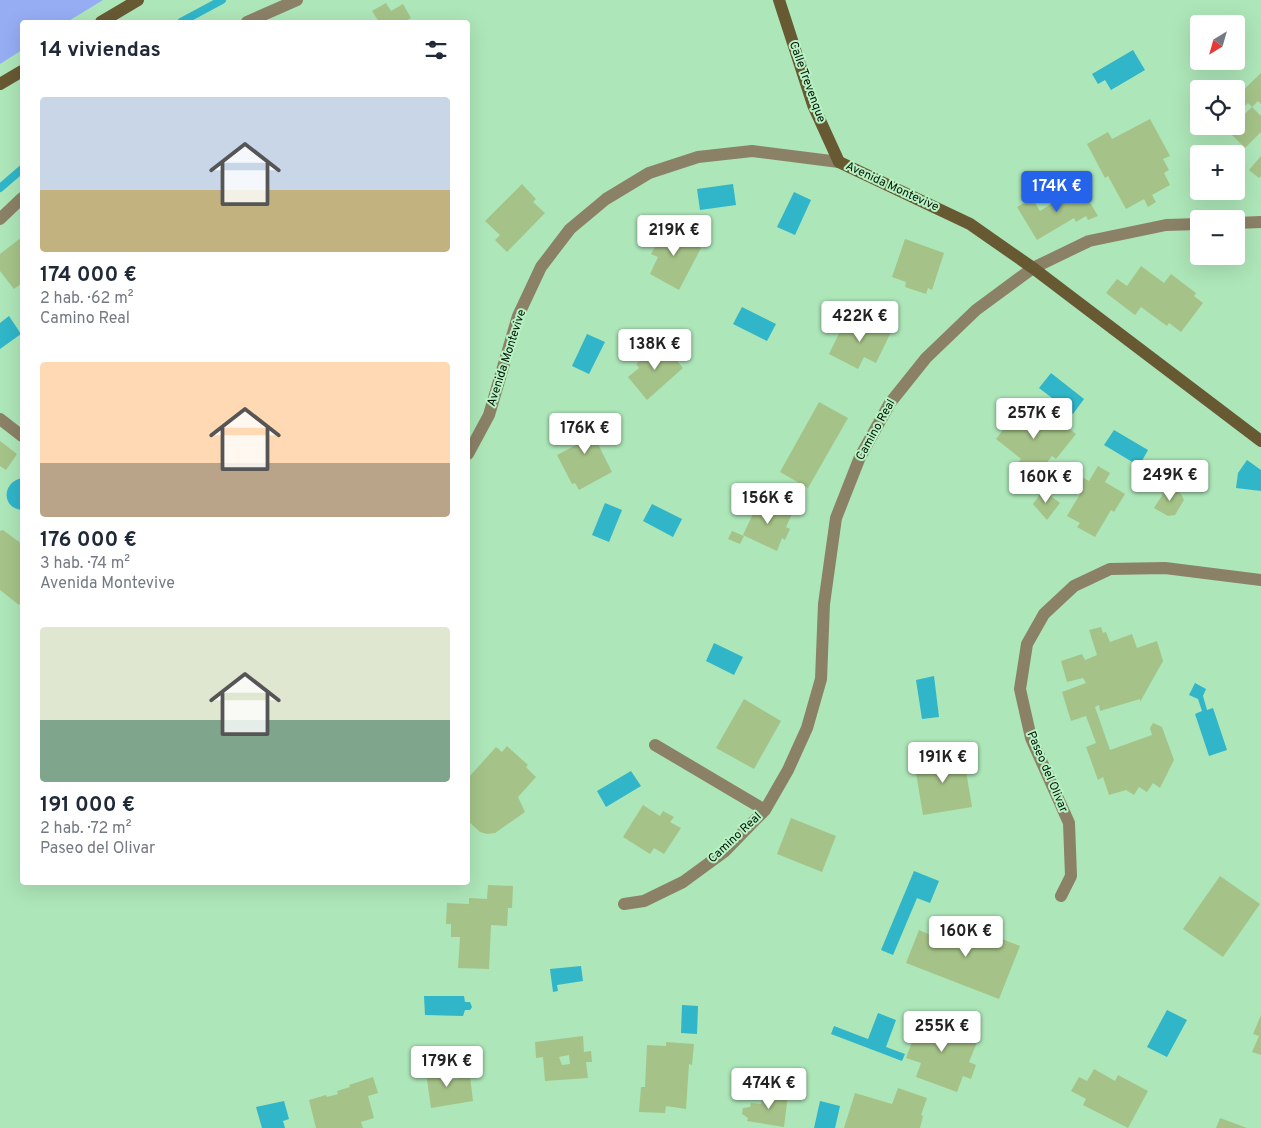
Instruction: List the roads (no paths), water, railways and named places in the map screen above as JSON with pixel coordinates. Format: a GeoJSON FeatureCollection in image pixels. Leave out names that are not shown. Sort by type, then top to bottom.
{"type":"FeatureCollection","features":[{"type":"Feature","properties":{"kind":"street"},"geometry":{"type":"LineString","coordinates":[[104,20],[138,0]]}},
{"type":"Feature","properties":{"kind":"street"},"geometry":{"type":"LineString","coordinates":[[251,20],[296,0]]}},
{"type":"Feature","properties":{"kind":"street","name":"Calle Trevenque"},"geometry":{"type":"LineString","coordinates":[[779,0],[813,106],[839,162]]}},
{"type":"Feature","properties":{"kind":"street"},"geometry":{"type":"LineString","coordinates":[[0,84],[20,71]]}},
{"type":"Feature","properties":{"kind":"street","name":"Avenida Montevive"},"geometry":{"type":"LineString","coordinates":[[470,450],[489,415],[518,316],[541,267],[570,229],[606,199],[649,173],[698,157],[752,151],[839,162],[970,224],[1033,268],[1261,441]]}},
{"type":"Feature","properties":{"kind":"street"},"geometry":{"type":"LineString","coordinates":[[0,219],[20,200]]}},
{"type":"Feature","properties":{"kind":"street"},"geometry":{"type":"LineString","coordinates":[[1245,223],[1261,222]]}},
{"type":"Feature","properties":{"kind":"street","name":"Camino Real"},"geometry":{"type":"LineString","coordinates":[[624,904],[644,901],[683,882],[724,852],[765,810],[788,770],[807,728],[821,679],[824,604],[836,518],[860,457],[890,403],[926,358],[976,310],[1033,268],[1089,241],[1166,225],[1190,224]]}},
{"type":"Feature","properties":{"kind":"street"},"geometry":{"type":"LineString","coordinates":[[0,419],[20,434]]}},
{"type":"Feature","properties":{"kind":"street","name":"Paseo del Olivar"},"geometry":{"type":"LineString","coordinates":[[1062,896],[1072,876],[1068,823],[1031,738],[1020,689],[1027,644],[1044,614],[1074,586],[1110,569],[1165,568],[1261,580]]}},
{"type":"Feature","properties":{"kind":"street","name":"Camino Real"},"geometry":{"type":"LineString","coordinates":[[655,745],[765,810]]}},
{"type":"Feature","properties":{"kind":"waterway"},"geometry":{"type":"LineString","coordinates":[[185,20],[222,0]]}},
{"type":"Feature","properties":{"kind":"waterway"},"geometry":{"type":"LineString","coordinates":[[0,188],[20,171]]}}]}
